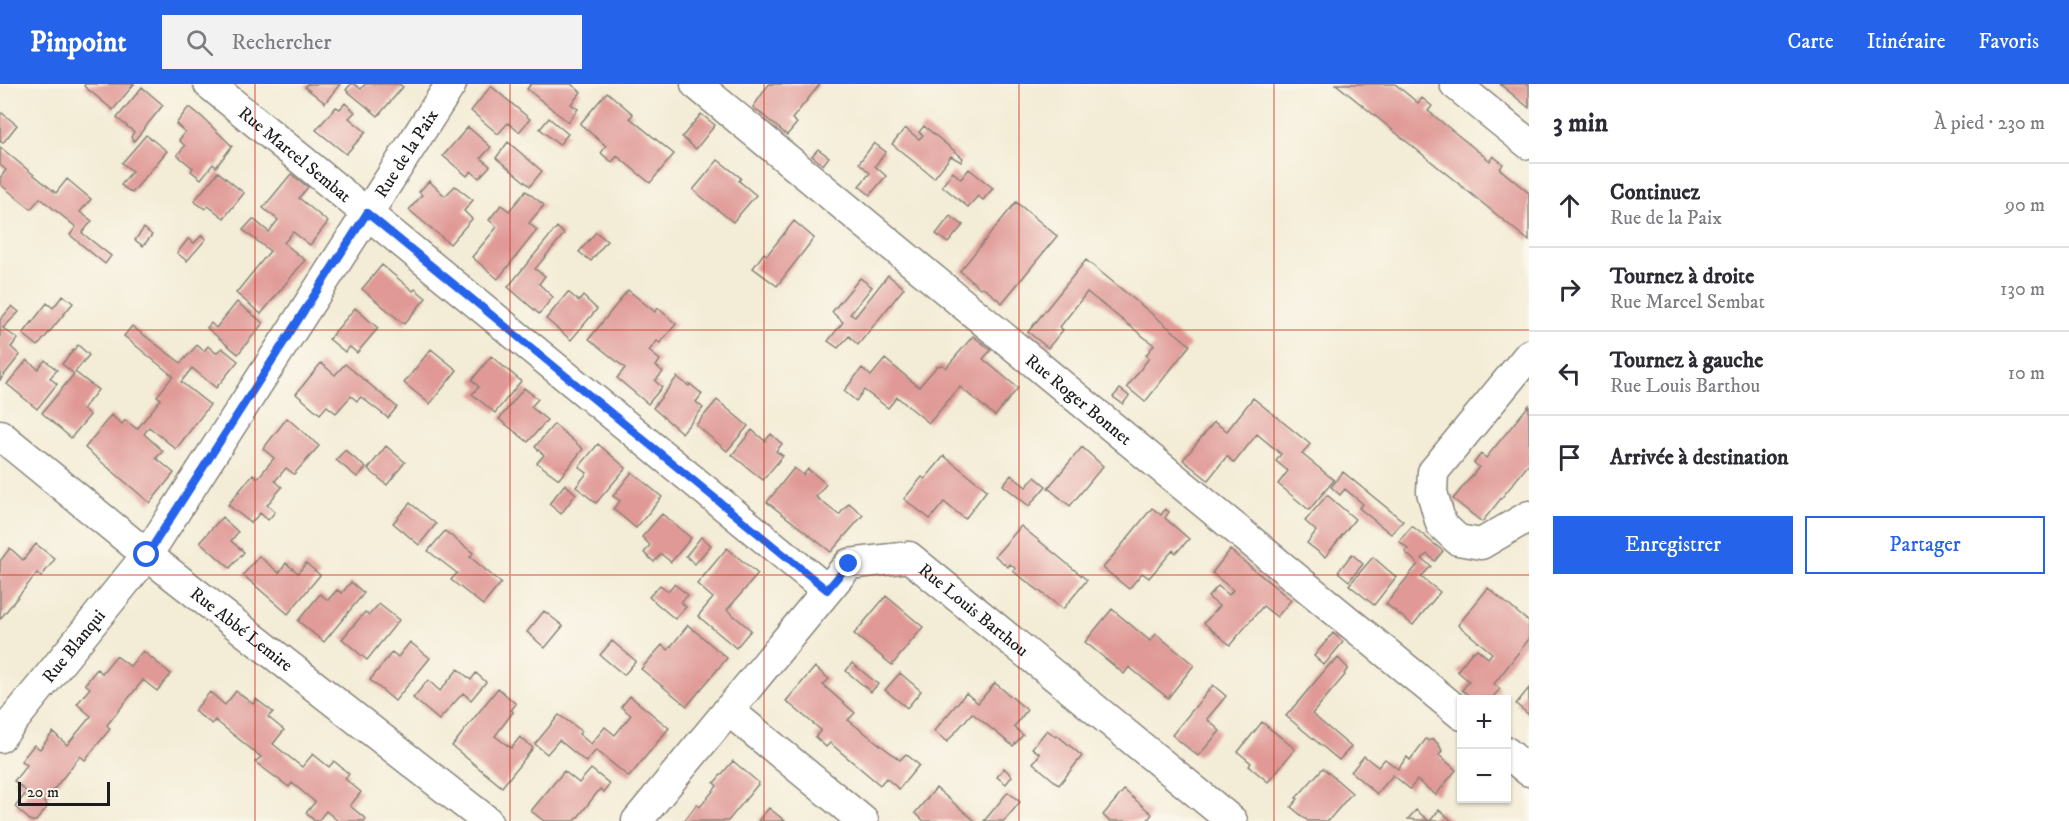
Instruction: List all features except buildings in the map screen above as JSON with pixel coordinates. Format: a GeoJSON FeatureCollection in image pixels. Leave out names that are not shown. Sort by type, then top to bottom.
{"type":"FeatureCollection","features":[{"type":"Feature","properties":{"kind":"street","name":"Rue Marcel Sembat"},"geometry":{"type":"LineString","coordinates":[[209,84],[827,590]]}},
{"type":"Feature","properties":{"kind":"street","name":"Rue de la Paix"},"geometry":{"type":"LineString","coordinates":[[147,555],[450,84]]}},
{"type":"Feature","properties":{"kind":"street","name":"Rue Roger Bonnet"},"geometry":{"type":"LineString","coordinates":[[696,84],[1457,712]]}},
{"type":"Feature","properties":{"kind":"street"},"geometry":{"type":"LineString","coordinates":[[1455,84],[1529,144]]}},
{"type":"Feature","properties":{"kind":"street"},"geometry":{"type":"LineString","coordinates":[[1529,355],[1433,472],[1432,492],[1442,524],[1458,540],[1481,544],[1529,516]]}},
{"type":"Feature","properties":{"kind":"street","name":"Rue Abbé Lemire"},"geometry":{"type":"LineString","coordinates":[[0,435],[147,555],[487,821]]}},
{"type":"Feature","properties":{"kind":"street","name":"Rue Blanqui"},"geometry":{"type":"LineString","coordinates":[[0,737],[147,555]]}},
{"type":"Feature","properties":{"kind":"street","name":"Rue Louis Barthou"},"geometry":{"type":"LineString","coordinates":[[637,821],[849,564],[909,557],[1232,821]]}},
{"type":"Feature","properties":{"kind":"street"},"geometry":{"type":"LineString","coordinates":[[728,710],[864,821]]}},
{"type":"Feature","properties":{"kind":"street"},"geometry":{"type":"LineString","coordinates":[[1511,756],[1529,771]]}},
{"type":"Feature","properties":{"kind":"route"},"geometry":{"type":"LineString","coordinates":[[147,555],[367,213],[827,590],[849,564]]}}]}
